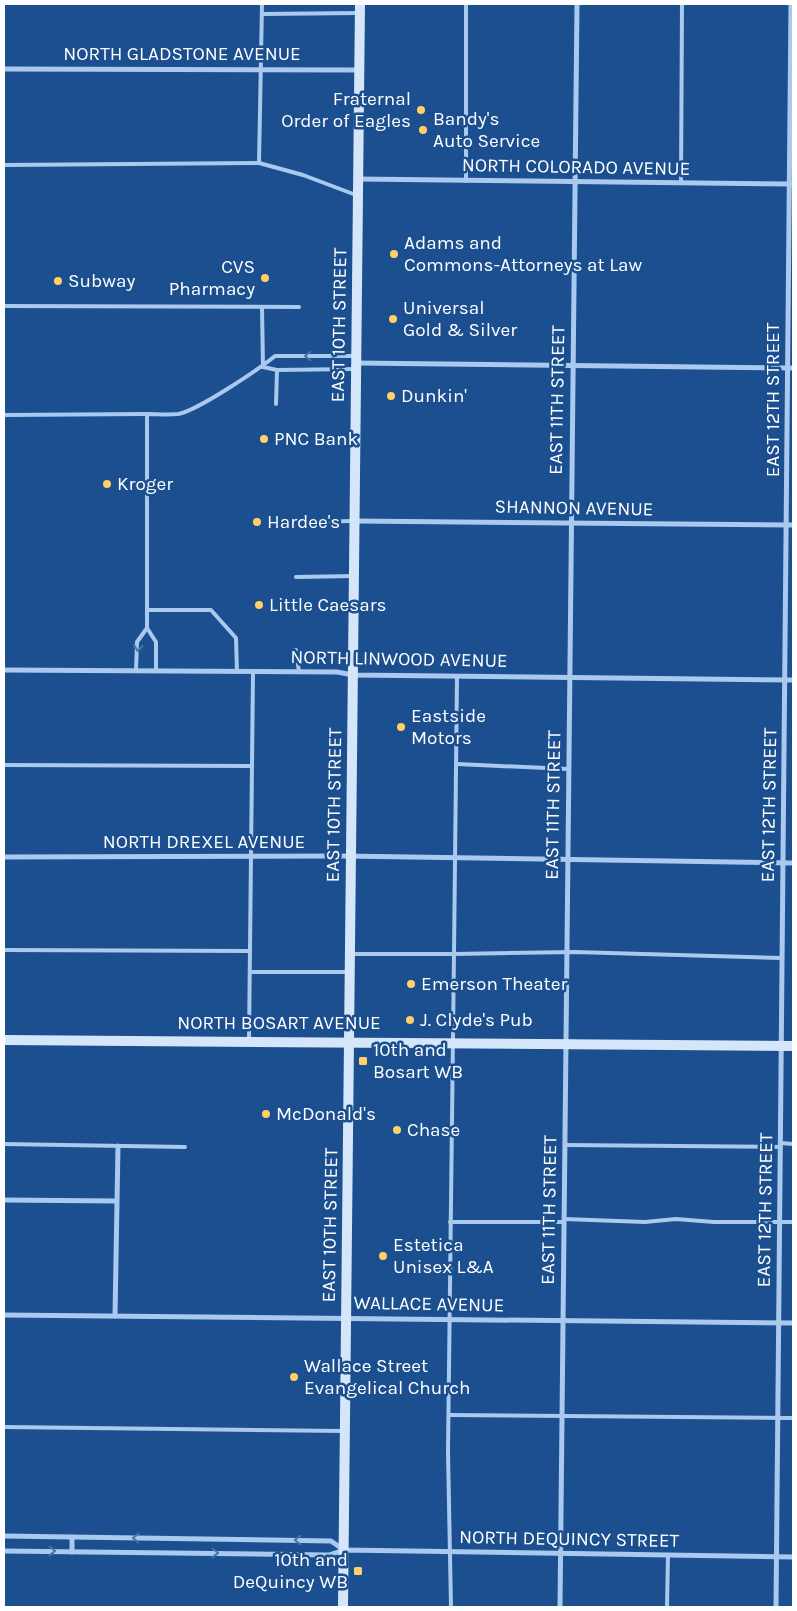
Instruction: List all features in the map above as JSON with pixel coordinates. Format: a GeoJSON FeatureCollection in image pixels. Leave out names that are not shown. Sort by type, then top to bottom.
{"type":"FeatureCollection","features":[{"type":"Feature","properties":{"kind":"main road","name":"EAST 10TH STREET"},"geometry":{"type":"LineString","coordinates":[[343,1607],[360,8]]}},
{"type":"Feature","properties":{"kind":"main road","name":"NORTH BOSART AVENUE"},"geometry":{"type":"LineString","coordinates":[[4,1040],[249,1040],[793,1046]]}},
{"type":"Feature","properties":{"kind":"street","name":"EAST 11TH STREET"},"geometry":{"type":"LineString","coordinates":[[560,1607],[577,4]]}},
{"type":"Feature","properties":{"kind":"street","name":"EAST 12TH STREET"},"geometry":{"type":"LineString","coordinates":[[776,1607],[786,525],[791,368],[791,4]]}},
{"type":"Feature","properties":{"kind":"street","name":"NORTH GLADSTONE AVENUE"},"geometry":{"type":"LineString","coordinates":[[4,69],[359,70]]}},
{"type":"Feature","properties":{"kind":"street","name":"NORTH COLORADO AVENUE"},"geometry":{"type":"LineString","coordinates":[[358,179],[791,184]]}},
{"type":"Feature","properties":{"kind":"street"},"geometry":{"type":"LineString","coordinates":[[356,363],[791,368]]}},
{"type":"Feature","properties":{"kind":"street","name":"SHANNON AVENUE"},"geometry":{"type":"LineString","coordinates":[[355,521],[793,525]]}},
{"type":"Feature","properties":{"kind":"street","name":"NORTH LINWOOD AVENUE"},"geometry":{"type":"LineString","coordinates":[[4,670],[337,672],[353,675],[793,680]]}},
{"type":"Feature","properties":{"kind":"street","name":"NORTH DREXEL AVENUE"},"geometry":{"type":"LineString","coordinates":[[4,857],[251,856],[793,863]]}},
{"type":"Feature","properties":{"kind":"street"},"geometry":{"type":"LineString","coordinates":[[115,1316],[118,1146]]}},
{"type":"Feature","properties":{"kind":"street"},"geometry":{"type":"LineString","coordinates":[[4,1200],[116,1201]]}},
{"type":"Feature","properties":{"kind":"street","name":"WALLACE AVENUE"},"geometry":{"type":"LineString","coordinates":[[4,1315],[793,1323]]}},
{"type":"Feature","properties":{"kind":"street","name":"NORTH DEQUINCY STREET"},"geometry":{"type":"LineString","coordinates":[[4,1536],[331,1541],[344,1550]]}},
{"type":"Feature","properties":{"kind":"street"},"geometry":{"type":"LineString","coordinates":[[72,1537],[72,1552]]}},
{"type":"Feature","properties":{"kind":"street","name":"NORTH DEQUINCY STREET"},"geometry":{"type":"LineString","coordinates":[[4,1551],[329,1555],[344,1550],[793,1557]]}},
{"type":"Feature","properties":{"kind":"lane"},"geometry":{"type":"LineString","coordinates":[[259,164],[262,4]]}},
{"type":"Feature","properties":{"kind":"lane"},"geometry":{"type":"LineString","coordinates":[[466,4],[466,181]]}},
{"type":"Feature","properties":{"kind":"lane"},"geometry":{"type":"LineString","coordinates":[[681,183],[682,4]]}},
{"type":"Feature","properties":{"kind":"lane"},"geometry":{"type":"LineString","coordinates":[[262,14],[360,8]]}},
{"type":"Feature","properties":{"kind":"lane"},"geometry":{"type":"LineString","coordinates":[[4,165],[259,164],[303,175],[358,196]]}},
{"type":"Feature","properties":{"kind":"lane"},"geometry":{"type":"LineString","coordinates":[[4,306],[299,307]]}},
{"type":"Feature","properties":{"kind":"lane"},"geometry":{"type":"LineString","coordinates":[[262,307],[263,366]]}},
{"type":"Feature","properties":{"kind":"lane"},"geometry":{"type":"LineString","coordinates":[[4,415],[180,414],[263,366],[275,356],[356,363]]}},
{"type":"Feature","properties":{"kind":"lane"},"geometry":{"type":"LineString","coordinates":[[263,366],[277,370],[356,363]]}},
{"type":"Feature","properties":{"kind":"lane"},"geometry":{"type":"LineString","coordinates":[[276,404],[277,370]]}},
{"type":"Feature","properties":{"kind":"lane"},"geometry":{"type":"LineString","coordinates":[[147,414],[147,628],[156,642],[156,671]]}},
{"type":"Feature","properties":{"kind":"lane"},"geometry":{"type":"LineString","coordinates":[[311,522],[355,521]]}},
{"type":"Feature","properties":{"kind":"lane"},"geometry":{"type":"LineString","coordinates":[[296,577],[354,576]]}},
{"type":"Feature","properties":{"kind":"lane"},"geometry":{"type":"LineString","coordinates":[[147,610],[211,610],[236,638],[237,672]]}},
{"type":"Feature","properties":{"kind":"lane"},"geometry":{"type":"LineString","coordinates":[[136,671],[137,642],[147,628]]}},
{"type":"Feature","properties":{"kind":"lane"},"geometry":{"type":"LineString","coordinates":[[296,650],[299,672]]}},
{"type":"Feature","properties":{"kind":"lane"},"geometry":{"type":"LineString","coordinates":[[249,1040],[252,672]]}},
{"type":"Feature","properties":{"kind":"lane"},"geometry":{"type":"LineString","coordinates":[[451,1607],[449,1552],[450,1222],[457,676]]}},
{"type":"Feature","properties":{"kind":"lane"},"geometry":{"type":"LineString","coordinates":[[457,764],[568,768]]}},
{"type":"Feature","properties":{"kind":"lane"},"geometry":{"type":"LineString","coordinates":[[4,765],[252,766]]}},
{"type":"Feature","properties":{"kind":"lane"},"geometry":{"type":"LineString","coordinates":[[4,950],[250,951]]}},
{"type":"Feature","properties":{"kind":"lane"},"geometry":{"type":"LineString","coordinates":[[350,954],[566,953],[782,958]]}},
{"type":"Feature","properties":{"kind":"lane"},"geometry":{"type":"LineString","coordinates":[[250,972],[350,972]]}},
{"type":"Feature","properties":{"kind":"lane"},"geometry":{"type":"LineString","coordinates":[[4,1144],[185,1147]]}},
{"type":"Feature","properties":{"kind":"lane"},"geometry":{"type":"LineString","coordinates":[[565,1144],[793,1144]]}},
{"type":"Feature","properties":{"kind":"lane"},"geometry":{"type":"LineString","coordinates":[[450,1222],[564,1220],[645,1222],[676,1218],[714,1222],[793,1222]]}},
{"type":"Feature","properties":{"kind":"lane"},"geometry":{"type":"LineString","coordinates":[[449,1415],[698,1415],[793,1418]]}},
{"type":"Feature","properties":{"kind":"lane"},"geometry":{"type":"LineString","coordinates":[[4,1427],[345,1431]]}},
{"type":"Feature","properties":{"kind":"lane"},"geometry":{"type":"LineString","coordinates":[[668,1555],[668,1607]]}},
{"type":"Feature","properties":{"kind":"place","name":"Fraternal Order of Eagles"},"geometry":{"type":"Point","coordinates":[421,110]}},
{"type":"Feature","properties":{"kind":"place","name":"Bandy's Auto Service"},"geometry":{"type":"Point","coordinates":[423,130]}},
{"type":"Feature","properties":{"kind":"place","name":"Adams and Commons-Attorneys at Law"},"geometry":{"type":"Point","coordinates":[394,254]}},
{"type":"Feature","properties":{"kind":"place","name":"CVS Pharmacy"},"geometry":{"type":"Point","coordinates":[265,278]}},
{"type":"Feature","properties":{"kind":"place","name":"Subway"},"geometry":{"type":"Point","coordinates":[58,281]}},
{"type":"Feature","properties":{"kind":"place","name":"Universal Gold & Silver"},"geometry":{"type":"Point","coordinates":[393,319]}},
{"type":"Feature","properties":{"kind":"place","name":"Dunkin'"},"geometry":{"type":"Point","coordinates":[391,396]}},
{"type":"Feature","properties":{"kind":"place","name":"PNC Bank"},"geometry":{"type":"Point","coordinates":[264,439]}},
{"type":"Feature","properties":{"kind":"place","name":"Kroger"},"geometry":{"type":"Point","coordinates":[107,484]}},
{"type":"Feature","properties":{"kind":"place","name":"Hardee's"},"geometry":{"type":"Point","coordinates":[257,522]}},
{"type":"Feature","properties":{"kind":"place","name":"Little Caesars"},"geometry":{"type":"Point","coordinates":[259,605]}},
{"type":"Feature","properties":{"kind":"place","name":"Eastside Motors"},"geometry":{"type":"Point","coordinates":[401,727]}},
{"type":"Feature","properties":{"kind":"place","name":"Emerson Theater"},"geometry":{"type":"Point","coordinates":[411,984]}},
{"type":"Feature","properties":{"kind":"place","name":"J. Clyde's Pub"},"geometry":{"type":"Point","coordinates":[410,1020]}},
{"type":"Feature","properties":{"kind":"place","name":"10th and Bosart WB"},"geometry":{"type":"Point","coordinates":[363,1061]}},
{"type":"Feature","properties":{"kind":"place","name":"McDonald's"},"geometry":{"type":"Point","coordinates":[266,1114]}},
{"type":"Feature","properties":{"kind":"place","name":"Chase"},"geometry":{"type":"Point","coordinates":[397,1130]}},
{"type":"Feature","properties":{"kind":"place","name":"Estetica Unisex L&A"},"geometry":{"type":"Point","coordinates":[383,1256]}},
{"type":"Feature","properties":{"kind":"place","name":"Wallace Street Evangelical Church"},"geometry":{"type":"Point","coordinates":[294,1377]}},
{"type":"Feature","properties":{"kind":"place","name":"10th and DeQuincy WB"},"geometry":{"type":"Point","coordinates":[358,1571]}}]}
